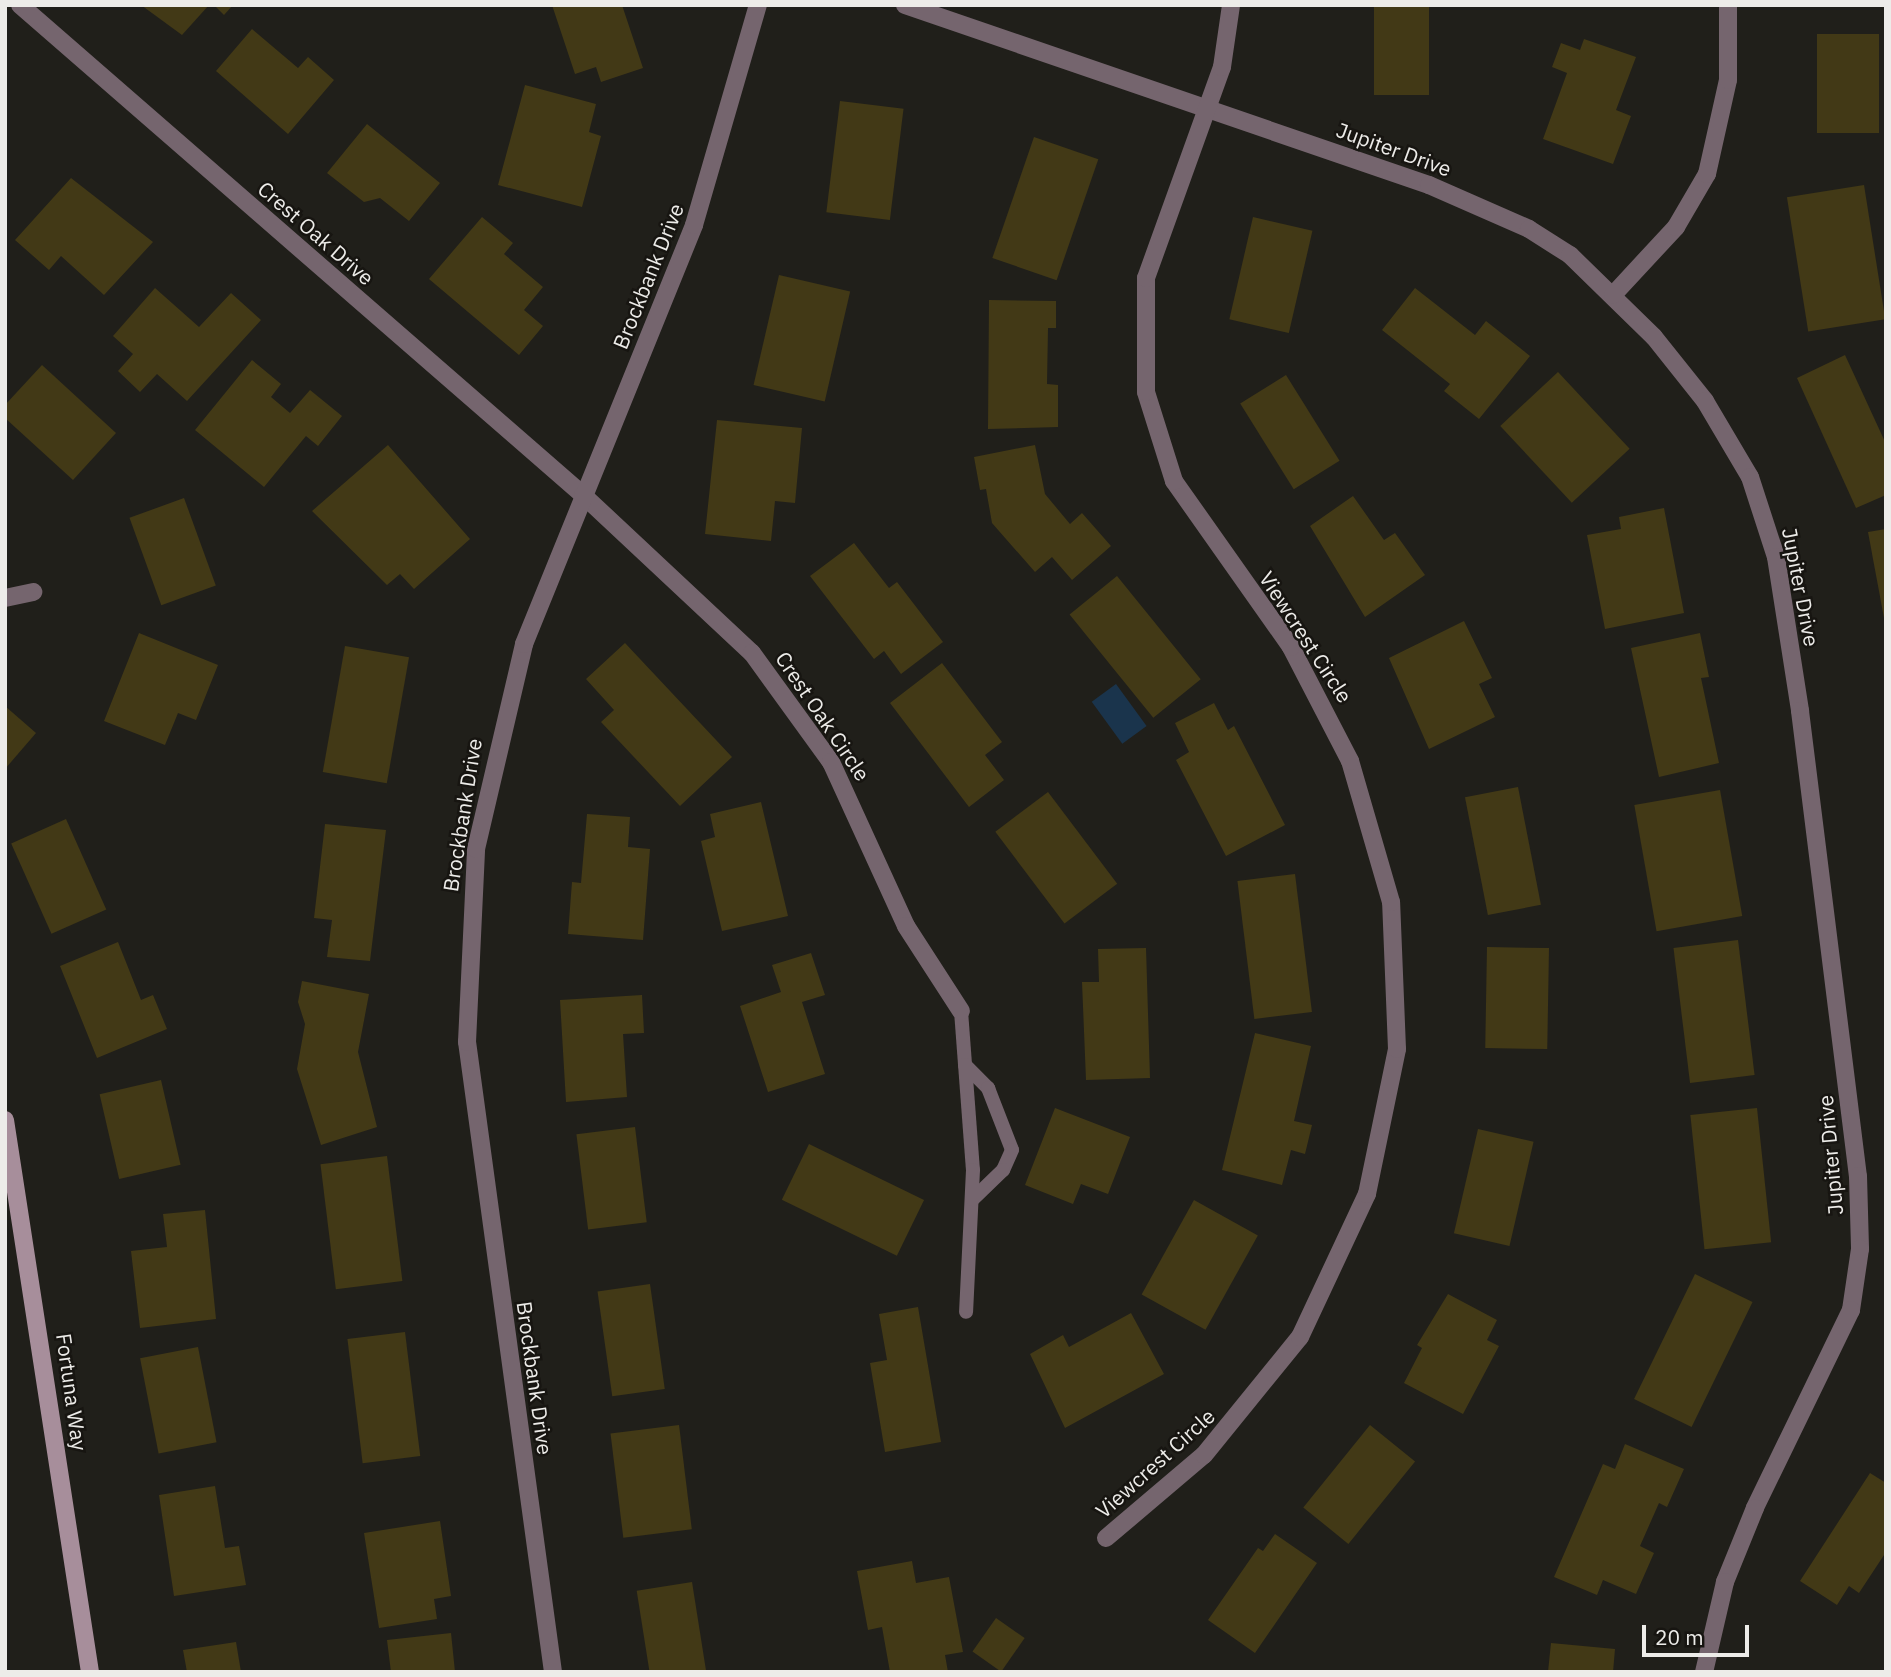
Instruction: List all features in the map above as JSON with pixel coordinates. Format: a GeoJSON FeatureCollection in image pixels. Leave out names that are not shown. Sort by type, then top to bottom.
{"type":"FeatureCollection","features":[{"type":"Feature","properties":{"kind":"street","name":"Crest Oak Drive"},"geometry":{"type":"LineString","coordinates":[[20,5],[583,495]]}},
{"type":"Feature","properties":{"kind":"street","name":"Brockbank Drive"},"geometry":{"type":"LineString","coordinates":[[553,1672],[473,1105],[466,980],[476,849],[503,713],[583,495],[708,188],[758,5]]}},
{"type":"Feature","properties":{"kind":"street","name":"Jupiter Drive"},"geometry":{"type":"LineString","coordinates":[[905,5],[1492,210],[1570,255],[1613,295],[1705,401],[1750,477],[1776,557],[1858,1176],[1860,1249],[1851,1310],[1755,1508],[1725,1582],[1704,1672]]}},
{"type":"Feature","properties":{"kind":"street","name":"Viewcrest Circle"},"geometry":{"type":"LineString","coordinates":[[1106,1538],[1204,1455],[1300,1337],[1367,1194],[1397,1049],[1391,902],[1350,761],[1291,647],[1174,481],[1148,403],[1141,356],[1146,278],[1222,67],[1231,5]]}},
{"type":"Feature","properties":{"kind":"street"},"geometry":{"type":"LineString","coordinates":[[1613,295],[1676,227],[1707,174],[1728,80],[1728,5]]}},
{"type":"Feature","properties":{"kind":"street","name":"Crest Oak Circle"},"geometry":{"type":"LineString","coordinates":[[583,495],[721,621],[785,694],[851,799],[906,926],[961,1011]]}},
{"type":"Feature","properties":{"kind":"street"},"geometry":{"type":"LineString","coordinates":[[5,598],[33,592]]}},
{"type":"Feature","properties":{"kind":"street","name":"Fortuna Way"},"geometry":{"type":"LineString","coordinates":[[5,1120],[90,1672]]}},
{"type":"Feature","properties":{"kind":"lane"},"geometry":{"type":"LineString","coordinates":[[961,1011],[973,1199],[966,1312]]}},
{"type":"Feature","properties":{"kind":"lane"},"geometry":{"type":"LineString","coordinates":[[965,1065],[988,1088],[1012,1150],[1003,1170],[973,1199]]}},
{"type":"Feature","properties":{"kind":"water"},"geometry":{"type":"Polygon","coordinates":[[[1116,684],[1147,726],[1122,744],[1092,702],[1116,684]]]}},
{"type":"Feature","properties":{"kind":"building"},"geometry":{"type":"Polygon","coordinates":[[[141,5],[209,5],[182,35],[141,5]]]}},
{"type":"Feature","properties":{"kind":"building"},"geometry":{"type":"Polygon","coordinates":[[[214,5],[233,5],[224,15],[214,5]]]}},
{"type":"Feature","properties":{"kind":"building"},"geometry":{"type":"Polygon","coordinates":[[[552,5],[622,5],[643,68],[601,82],[596,67],[575,74],[552,5]]]}},
{"type":"Feature","properties":{"kind":"building"},"geometry":{"type":"Polygon","coordinates":[[[1374,5],[1429,5],[1429,95],[1374,95],[1374,5]]]}},
{"type":"Feature","properties":{"kind":"building"},"geometry":{"type":"Polygon","coordinates":[[[252,29],[298,68],[308,57],[334,80],[288,134],[216,71],[252,29]]]}},
{"type":"Feature","properties":{"kind":"building"},"geometry":{"type":"Polygon","coordinates":[[[1817,34],[1879,34],[1879,133],[1817,133],[1817,34]]]}},
{"type":"Feature","properties":{"kind":"building"},"geometry":{"type":"Polygon","coordinates":[[[1584,39],[1636,57],[1616,110],[1631,116],[1613,164],[1543,139],[1567,73],[1552,67],[1561,43],[1580,50],[1584,39]]]}},
{"type":"Feature","properties":{"kind":"building"},"geometry":{"type":"Polygon","coordinates":[[[525,85],[596,104],[589,132],[601,136],[582,207],[498,185],[525,85]]]}},
{"type":"Feature","properties":{"kind":"building"},"geometry":{"type":"Polygon","coordinates":[[[840,101],[904,109],[890,220],[826,212],[840,101]]]}},
{"type":"Feature","properties":{"kind":"building"},"geometry":{"type":"Polygon","coordinates":[[[367,124],[440,183],[409,221],[380,198],[364,202],[327,173],[367,124]]]}},
{"type":"Feature","properties":{"kind":"building"},"geometry":{"type":"Polygon","coordinates":[[[1034,137],[1098,159],[1057,280],[992,258],[1034,137]]]}},
{"type":"Feature","properties":{"kind":"building"},"geometry":{"type":"Polygon","coordinates":[[[71,178],[153,242],[104,295],[61,256],[49,270],[15,240],[71,178]]]}},
{"type":"Feature","properties":{"kind":"building"},"geometry":{"type":"Polygon","coordinates":[[[1864,185],[1885,319],[1808,332],[1787,197],[1864,185]]]}},
{"type":"Feature","properties":{"kind":"building"},"geometry":{"type":"Polygon","coordinates":[[[482,217],[513,243],[504,254],[543,287],[524,310],[543,326],[519,355],[429,279],[482,217]]]}},
{"type":"Feature","properties":{"kind":"building"},"geometry":{"type":"Polygon","coordinates":[[[1253,217],[1312,231],[1289,333],[1229,319],[1253,217]]]}},
{"type":"Feature","properties":{"kind":"building"},"geometry":{"type":"Polygon","coordinates":[[[779,275],[850,291],[825,402],[754,385],[779,275]]]}},
{"type":"Feature","properties":{"kind":"building"},"geometry":{"type":"Polygon","coordinates":[[[155,288],[199,327],[231,293],[261,320],[187,401],[157,374],[140,392],[118,371],[133,354],[113,336],[155,288]]]}},
{"type":"Feature","properties":{"kind":"building"},"geometry":{"type":"Polygon","coordinates":[[[1415,288],[1475,335],[1486,321],[1530,356],[1479,419],[1444,391],[1450,384],[1382,330],[1415,288]]]}},
{"type":"Feature","properties":{"kind":"building"},"geometry":{"type":"Polygon","coordinates":[[[989,300],[1056,301],[1056,328],[1048,328],[1047,384],[1058,385],[1058,427],[988,429],[989,300]]]}},
{"type":"Feature","properties":{"kind":"building"},"geometry":{"type":"Polygon","coordinates":[[[1845,355],[1886,444],[1886,495],[1856,508],[1797,378],[1845,355]]]}},
{"type":"Feature","properties":{"kind":"building"},"geometry":{"type":"Polygon","coordinates":[[[252,360],[281,384],[271,397],[290,413],[310,390],[342,416],[318,446],[306,436],[264,487],[195,430],[252,360]]]}},
{"type":"Feature","properties":{"kind":"building"},"geometry":{"type":"Polygon","coordinates":[[[42,365],[116,433],[73,480],[5,418],[5,405],[42,365]]]}},
{"type":"Feature","properties":{"kind":"building"},"geometry":{"type":"Polygon","coordinates":[[[1558,372],[1630,449],[1572,503],[1500,426],[1558,372]]]}},
{"type":"Feature","properties":{"kind":"building"},"geometry":{"type":"Polygon","coordinates":[[[1286,375],[1340,461],[1294,489],[1240,404],[1286,375]]]}},
{"type":"Feature","properties":{"kind":"building"},"geometry":{"type":"Polygon","coordinates":[[[717,420],[802,428],[795,503],[775,501],[771,541],[705,534],[717,420]]]}},
{"type":"Feature","properties":{"kind":"building"},"geometry":{"type":"Polygon","coordinates":[[[388,445],[470,539],[414,589],[400,574],[387,585],[312,511],[388,445]]]}},
{"type":"Feature","properties":{"kind":"building"},"geometry":{"type":"Polygon","coordinates":[[[1035,445],[1045,494],[1070,524],[1082,513],[1111,546],[1072,580],[1052,557],[1035,572],[992,523],[986,489],[980,490],[974,457],[1035,445]]]}},
{"type":"Feature","properties":{"kind":"building"},"geometry":{"type":"Polygon","coordinates":[[[1353,496],[1384,540],[1395,533],[1425,575],[1365,617],[1310,526],[1353,496]]]}},
{"type":"Feature","properties":{"kind":"building"},"geometry":{"type":"Polygon","coordinates":[[[184,498],[216,585],[161,605],[129,518],[184,498]]]}},
{"type":"Feature","properties":{"kind":"building"},"geometry":{"type":"Polygon","coordinates":[[[1664,508],[1684,613],[1605,629],[1587,535],[1621,529],[1619,517],[1664,508]]]}},
{"type":"Feature","properties":{"kind":"building"},"geometry":{"type":"Polygon","coordinates":[[[1886,529],[1886,618],[1884,618],[1868,532],[1886,529]]]}},
{"type":"Feature","properties":{"kind":"building"},"geometry":{"type":"Polygon","coordinates":[[[854,543],[889,588],[897,582],[943,642],[901,674],[884,651],[874,659],[810,576],[854,543]]]}},
{"type":"Feature","properties":{"kind":"building"},"geometry":{"type":"Polygon","coordinates":[[[1117,576],[1201,679],[1153,718],[1070,614],[1117,576]]]}},
{"type":"Feature","properties":{"kind":"building"},"geometry":{"type":"Polygon","coordinates":[[[1464,621],[1492,678],[1479,684],[1495,717],[1429,749],[1389,658],[1464,621]]]}},
{"type":"Feature","properties":{"kind":"building"},"geometry":{"type":"Polygon","coordinates":[[[139,633],[218,665],[196,720],[178,713],[165,745],[104,721],[139,633]]]}},
{"type":"Feature","properties":{"kind":"building"},"geometry":{"type":"Polygon","coordinates":[[[1700,633],[1709,677],[1701,678],[1719,763],[1659,777],[1631,648],[1700,633]]]}},
{"type":"Feature","properties":{"kind":"building"},"geometry":{"type":"Polygon","coordinates":[[[625,643],[732,757],[680,806],[601,722],[614,710],[586,679],[625,643]]]}},
{"type":"Feature","properties":{"kind":"building"},"geometry":{"type":"Polygon","coordinates":[[[345,646],[409,657],[387,783],[323,772],[345,646]]]}},
{"type":"Feature","properties":{"kind":"building"},"geometry":{"type":"Polygon","coordinates":[[[942,663],[1002,742],[985,755],[1004,780],[969,807],[890,703],[942,663]]]}},
{"type":"Feature","properties":{"kind":"building"},"geometry":{"type":"Polygon","coordinates":[[[1214,703],[1228,730],[1234,726],[1285,825],[1226,856],[1176,760],[1189,752],[1175,723],[1214,703]]]}},
{"type":"Feature","properties":{"kind":"building"},"geometry":{"type":"Polygon","coordinates":[[[5,706],[36,733],[5,769],[5,706]]]}},
{"type":"Feature","properties":{"kind":"building"},"geometry":{"type":"Polygon","coordinates":[[[1518,787],[1541,905],[1488,915],[1465,797],[1518,787]]]}},
{"type":"Feature","properties":{"kind":"building"},"geometry":{"type":"Polygon","coordinates":[[[1720,790],[1742,916],[1657,931],[1634,805],[1720,790]]]}},
{"type":"Feature","properties":{"kind":"building"},"geometry":{"type":"Polygon","coordinates":[[[1048,792],[1117,884],[1064,924],[995,832],[1048,792]]]}},
{"type":"Feature","properties":{"kind":"building"},"geometry":{"type":"Polygon","coordinates":[[[761,802],[788,916],[722,931],[701,841],[715,837],[710,814],[761,802]]]}},
{"type":"Feature","properties":{"kind":"building"},"geometry":{"type":"Polygon","coordinates":[[[587,814],[630,817],[628,847],[650,849],[643,940],[568,934],[572,882],[581,883],[587,814]]]}},
{"type":"Feature","properties":{"kind":"building"},"geometry":{"type":"Polygon","coordinates":[[[66,819],[106,909],[51,934],[11,843],[66,819]]]}},
{"type":"Feature","properties":{"kind":"building"},"geometry":{"type":"Polygon","coordinates":[[[325,824],[386,830],[370,961],[327,957],[332,920],[314,918],[325,824]]]}},
{"type":"Feature","properties":{"kind":"building"},"geometry":{"type":"Polygon","coordinates":[[[1295,874],[1312,1012],[1254,1019],[1237,881],[1295,874]]]}},
{"type":"Feature","properties":{"kind":"building"},"geometry":{"type":"Polygon","coordinates":[[[1738,940],[1755,1075],[1690,1083],[1673,948],[1738,940]]]}},
{"type":"Feature","properties":{"kind":"building"},"geometry":{"type":"Polygon","coordinates":[[[118,942],[141,1000],[153,995],[167,1029],[97,1058],[60,966],[118,942]]]}},
{"type":"Feature","properties":{"kind":"building"},"geometry":{"type":"Polygon","coordinates":[[[1487,947],[1549,948],[1547,1049],[1485,1048],[1487,947]]]}},
{"type":"Feature","properties":{"kind":"building"},"geometry":{"type":"Polygon","coordinates":[[[1146,948],[1150,1078],[1086,1080],[1082,982],[1099,982],[1098,949],[1146,948]]]}},
{"type":"Feature","properties":{"kind":"building"},"geometry":{"type":"Polygon","coordinates":[[[811,953],[825,995],[802,1002],[825,1074],[768,1092],[740,1006],[781,992],[772,965],[811,953]]]}},
{"type":"Feature","properties":{"kind":"building"},"geometry":{"type":"Polygon","coordinates":[[[302,981],[369,994],[358,1052],[377,1127],[321,1145],[297,1069],[305,1024],[298,1002],[302,981]]]}},
{"type":"Feature","properties":{"kind":"building"},"geometry":{"type":"Polygon","coordinates":[[[642,995],[644,1033],[623,1034],[627,1097],[566,1102],[560,1000],[642,995]]]}},
{"type":"Feature","properties":{"kind":"building"},"geometry":{"type":"Polygon","coordinates":[[[1255,1033],[1311,1046],[1294,1121],[1312,1125],[1305,1154],[1291,1150],[1282,1185],[1222,1170],[1255,1033]]]}},
{"type":"Feature","properties":{"kind":"building"},"geometry":{"type":"Polygon","coordinates":[[[161,1080],[181,1165],[119,1179],[100,1094],[161,1080]]]}},
{"type":"Feature","properties":{"kind":"building"},"geometry":{"type":"Polygon","coordinates":[[[1055,1108],[1130,1137],[1108,1194],[1081,1184],[1073,1204],[1025,1185],[1055,1108]]]}},
{"type":"Feature","properties":{"kind":"building"},"geometry":{"type":"Polygon","coordinates":[[[1757,1108],[1771,1242],[1704,1249],[1690,1115],[1757,1108]]]}},
{"type":"Feature","properties":{"kind":"building"},"geometry":{"type":"Polygon","coordinates":[[[635,1127],[647,1222],[588,1229],[576,1134],[635,1127]]]}},
{"type":"Feature","properties":{"kind":"building"},"geometry":{"type":"Polygon","coordinates":[[[1478,1129],[1534,1142],[1509,1246],[1454,1233],[1478,1129]]]}},
{"type":"Feature","properties":{"kind":"building"},"geometry":{"type":"Polygon","coordinates":[[[809,1144],[924,1200],[897,1256],[782,1200],[809,1144]]]}},
{"type":"Feature","properties":{"kind":"building"},"geometry":{"type":"Polygon","coordinates":[[[387,1156],[402,1281],[336,1289],[320,1164],[387,1156]]]}},
{"type":"Feature","properties":{"kind":"building"},"geometry":{"type":"Polygon","coordinates":[[[1194,1200],[1258,1235],[1205,1330],[1142,1294],[1194,1200]]]}},
{"type":"Feature","properties":{"kind":"building"},"geometry":{"type":"Polygon","coordinates":[[[205,1210],[216,1319],[140,1328],[131,1251],[167,1247],[163,1214],[205,1210]]]}},
{"type":"Feature","properties":{"kind":"building"},"geometry":{"type":"Polygon","coordinates":[[[1695,1274],[1753,1302],[1692,1427],[1634,1399],[1695,1274]]]}},
{"type":"Feature","properties":{"kind":"building"},"geometry":{"type":"Polygon","coordinates":[[[650,1284],[665,1389],[612,1396],[598,1291],[650,1284]]]}},
{"type":"Feature","properties":{"kind":"building"},"geometry":{"type":"Polygon","coordinates":[[[1448,1294],[1497,1320],[1487,1340],[1499,1346],[1463,1414],[1404,1383],[1422,1348],[1417,1345],[1448,1294]]]}},
{"type":"Feature","properties":{"kind":"building"},"geometry":{"type":"Polygon","coordinates":[[[918,1307],[941,1442],[885,1452],[870,1363],[887,1360],[879,1314],[918,1307]]]}},
{"type":"Feature","properties":{"kind":"building"},"geometry":{"type":"Polygon","coordinates":[[[1131,1313],[1164,1374],[1065,1428],[1030,1354],[1063,1335],[1069,1347],[1131,1313]]]}},
{"type":"Feature","properties":{"kind":"building"},"geometry":{"type":"Polygon","coordinates":[[[405,1332],[420,1456],[363,1463],[347,1339],[405,1332]]]}},
{"type":"Feature","properties":{"kind":"building"},"geometry":{"type":"Polygon","coordinates":[[[198,1347],[217,1442],[159,1453],[140,1358],[198,1347]]]}},
{"type":"Feature","properties":{"kind":"building"},"geometry":{"type":"Polygon","coordinates":[[[679,1425],[692,1529],[623,1538],[611,1433],[679,1425]]]}},
{"type":"Feature","properties":{"kind":"building"},"geometry":{"type":"Polygon","coordinates":[[[1370,1425],[1415,1462],[1348,1544],[1303,1507],[1370,1425]]]}},
{"type":"Feature","properties":{"kind":"building"},"geometry":{"type":"Polygon","coordinates":[[[1625,1444],[1684,1469],[1667,1507],[1659,1503],[1640,1546],[1654,1553],[1636,1594],[1603,1580],[1597,1595],[1554,1577],[1603,1464],[1615,1469],[1625,1444]]]}},
{"type":"Feature","properties":{"kind":"building"},"geometry":{"type":"Polygon","coordinates":[[[1870,1473],[1886,1483],[1886,1552],[1859,1593],[1849,1586],[1837,1605],[1800,1581],[1870,1473]]]}},
{"type":"Feature","properties":{"kind":"building"},"geometry":{"type":"Polygon","coordinates":[[[215,1486],[225,1548],[239,1546],[246,1585],[174,1596],[159,1495],[215,1486]]]}},
{"type":"Feature","properties":{"kind":"building"},"geometry":{"type":"Polygon","coordinates":[[[440,1521],[451,1596],[434,1599],[437,1619],[379,1628],[364,1533],[440,1521]]]}},
{"type":"Feature","properties":{"kind":"building"},"geometry":{"type":"Polygon","coordinates":[[[1275,1534],[1317,1563],[1255,1653],[1208,1620],[1258,1548],[1263,1551],[1275,1534]]]}},
{"type":"Feature","properties":{"kind":"building"},"geometry":{"type":"Polygon","coordinates":[[[912,1561],[916,1583],[949,1577],[963,1652],[945,1655],[948,1672],[890,1672],[882,1627],[868,1630],[857,1571],[912,1561]]]}},
{"type":"Feature","properties":{"kind":"building"},"geometry":{"type":"Polygon","coordinates":[[[692,1582],[706,1672],[650,1672],[637,1591],[692,1582]]]}},
{"type":"Feature","properties":{"kind":"building"},"geometry":{"type":"Polygon","coordinates":[[[996,1618],[1025,1638],[1001,1672],[972,1652],[996,1618]]]}},
{"type":"Feature","properties":{"kind":"building"},"geometry":{"type":"Polygon","coordinates":[[[451,1633],[455,1672],[391,1672],[387,1640],[451,1633]]]}},
{"type":"Feature","properties":{"kind":"building"},"geometry":{"type":"Polygon","coordinates":[[[236,1642],[241,1672],[187,1672],[183,1650],[236,1642]]]}},
{"type":"Feature","properties":{"kind":"building"},"geometry":{"type":"Polygon","coordinates":[[[1551,1643],[1615,1649],[1613,1672],[1548,1672],[1551,1643]]]}}]}
